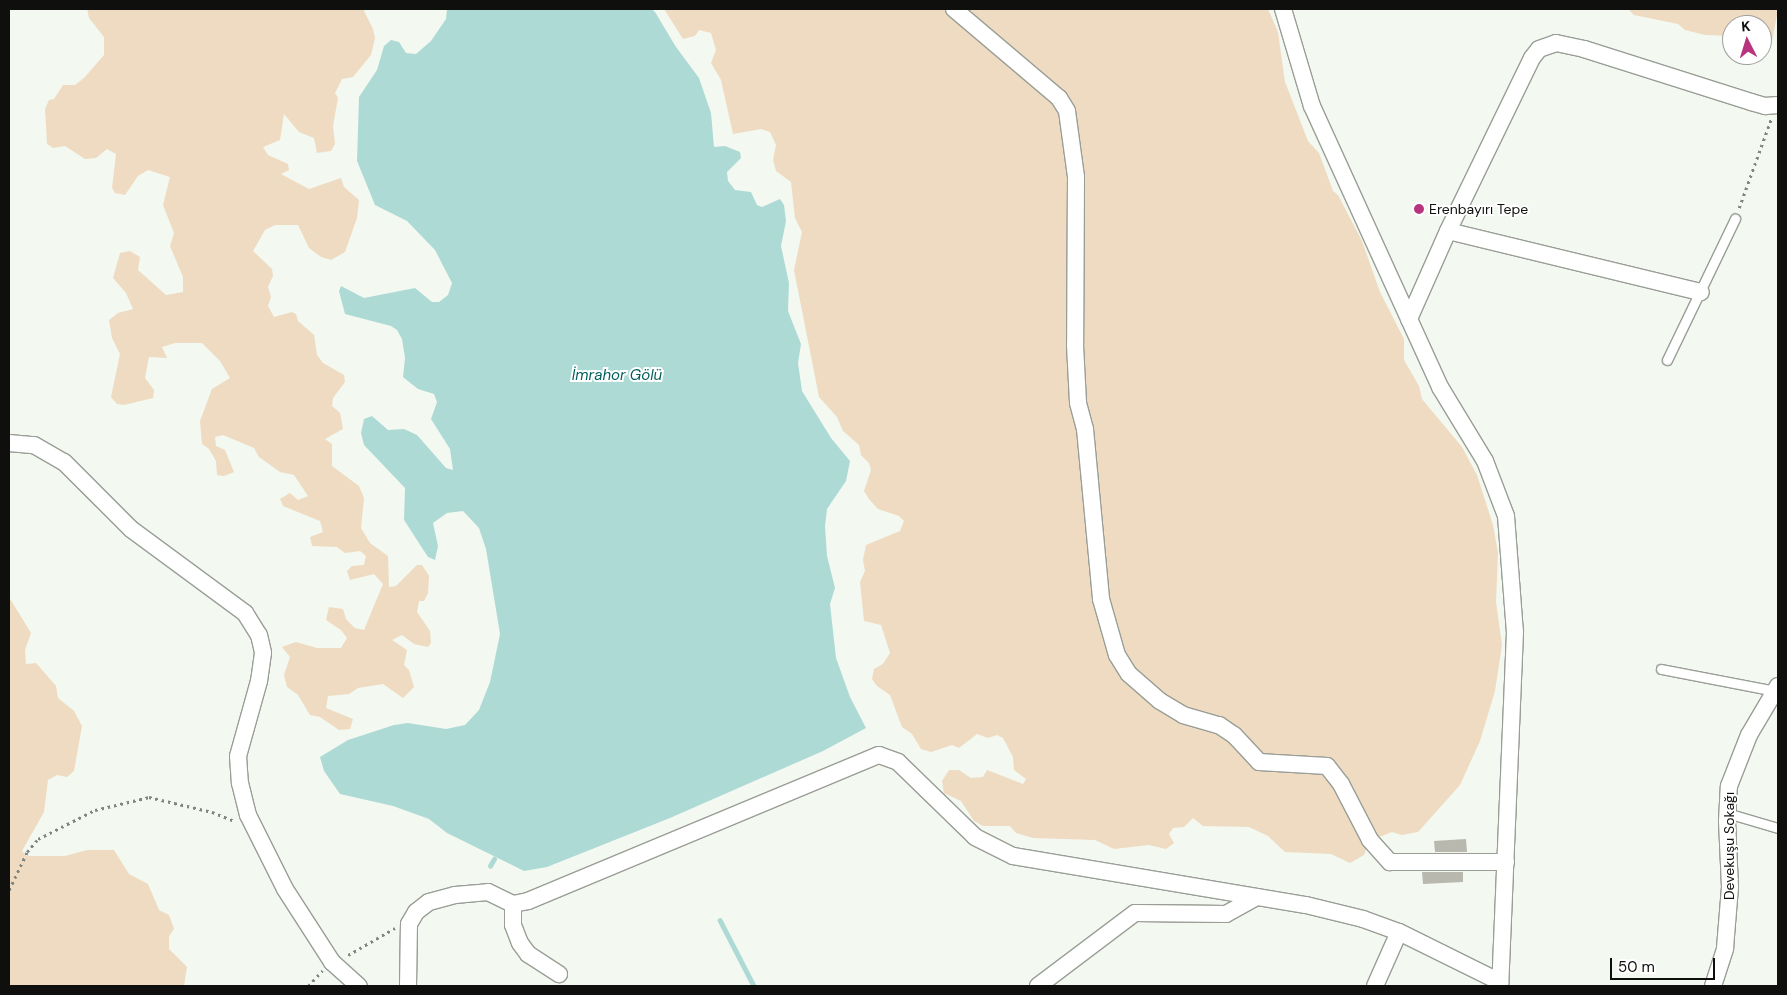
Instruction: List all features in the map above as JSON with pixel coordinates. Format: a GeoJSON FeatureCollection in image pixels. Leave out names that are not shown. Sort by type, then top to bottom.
{"type":"FeatureCollection","features":[{"type":"Feature","properties":{"kind":"street"},"geometry":{"type":"LineString","coordinates":[[954,9],[1059,98],[1067,111],[1076,177],[1074,345],[1078,404],[1085,429],[1101,599],[1121,662],[1129,674],[1160,701],[1183,715],[1219,725],[1234,735],[1259,762],[1327,766],[1341,784],[1370,840],[1390,862],[1506,862]]}},
{"type":"Feature","properties":{"kind":"street"},"geometry":{"type":"LineString","coordinates":[[408,986],[410,924],[416,912],[429,902],[455,895],[488,892],[513,904],[544,896],[879,755],[898,762],[975,838],[1013,856],[1306,905],[1399,932],[1500,984],[1516,610],[1506,516],[1485,461],[1440,387],[1312,106],[1283,9]]}},
{"type":"Feature","properties":{"kind":"street"},"geometry":{"type":"LineString","coordinates":[[1409,319],[1448,231],[1532,58],[1548,44],[1584,49],[1751,102],[1776,105]]}},
{"type":"Feature","properties":{"kind":"street"},"geometry":{"type":"LineString","coordinates":[[1448,231],[1701,292]]}},
{"type":"Feature","properties":{"kind":"street"},"geometry":{"type":"LineString","coordinates":[[9,443],[34,445],[64,462],[131,529],[244,613],[259,635],[263,653],[259,681],[238,756],[240,783],[258,838],[284,889],[332,962],[359,986]]}},
{"type":"Feature","properties":{"kind":"street","name":"Devekuşu Sokağı"},"geometry":{"type":"LineString","coordinates":[[1713,986],[1725,948],[1727,930],[1730,886],[1727,813],[1729,786],[1736,763],[1777,689]]}},
{"type":"Feature","properties":{"kind":"street"},"geometry":{"type":"LineString","coordinates":[[1038,986],[1135,914],[1226,914],[1257,897]]}},
{"type":"Feature","properties":{"kind":"street"},"geometry":{"type":"LineString","coordinates":[[513,904],[513,925],[520,943],[528,954],[559,974]]}},
{"type":"Feature","properties":{"kind":"street"},"geometry":{"type":"LineString","coordinates":[[1375,986],[1399,932]]}},
{"type":"Feature","properties":{"kind":"lane"},"geometry":{"type":"LineString","coordinates":[[1667,360],[1735,219]]}},
{"type":"Feature","properties":{"kind":"lane"},"geometry":{"type":"LineString","coordinates":[[1661,669],[1777,689]]}},
{"type":"Feature","properties":{"kind":"lane"},"geometry":{"type":"LineString","coordinates":[[1727,813],[1778,828]]}},
{"type":"Feature","properties":{"kind":"path"},"geometry":{"type":"LineString","coordinates":[[1735,219],[1776,105]]}},
{"type":"Feature","properties":{"kind":"path"},"geometry":{"type":"LineString","coordinates":[[9,890],[27,852],[38,839],[86,814],[126,800],[149,797],[212,812],[241,824],[258,838]]}},
{"type":"Feature","properties":{"kind":"path"},"geometry":{"type":"LineString","coordinates":[[308,986],[332,962],[386,936],[397,926]]}},
{"type":"Feature","properties":{"kind":"shaded area"},"geometry":{"type":"Polygon","coordinates":[[[87,9],[363,9],[373,29],[375,38],[371,55],[353,77],[342,79],[335,93],[338,98],[333,126],[335,144],[331,151],[317,153],[314,138],[299,132],[284,114],[280,140],[263,147],[268,155],[288,164],[289,170],[281,174],[309,189],[341,178],[344,187],[359,200],[357,218],[345,252],[331,260],[321,257],[309,248],[298,225],[275,225],[265,230],[253,251],[272,269],[273,276],[268,287],[271,297],[268,306],[274,317],[292,312],[296,314],[298,321],[314,335],[317,355],[323,363],[344,375],[345,382],[333,398],[332,406],[340,413],[343,429],[325,439],[332,444],[332,466],[359,486],[364,498],[361,528],[370,543],[388,556],[389,587],[396,586],[417,565],[422,565],[429,576],[428,593],[424,601],[419,601],[417,612],[430,631],[431,643],[428,647],[414,644],[402,635],[392,640],[407,650],[404,665],[409,670],[414,687],[403,698],[383,684],[358,688],[349,694],[328,696],[326,708],[353,719],[350,729],[339,730],[320,717],[310,715],[298,695],[287,687],[284,675],[290,657],[282,647],[296,642],[317,648],[341,648],[347,638],[341,630],[326,620],[329,607],[343,609],[346,619],[355,628],[364,630],[383,584],[374,574],[350,580],[347,571],[352,566],[364,565],[366,556],[360,551],[345,553],[337,547],[312,546],[310,537],[323,532],[320,521],[283,506],[280,499],[290,493],[298,500],[308,496],[294,475],[280,472],[259,457],[254,448],[223,435],[215,437],[216,446],[225,450],[234,472],[224,476],[217,475],[216,461],[209,449],[202,444],[200,421],[212,389],[230,378],[220,361],[202,343],[175,343],[162,347],[167,358],[149,357],[145,378],[154,390],[153,398],[124,405],[117,404],[111,397],[120,354],[112,338],[109,320],[118,313],[133,309],[126,293],[113,278],[120,253],[130,251],[140,257],[138,270],[166,295],[183,292],[183,277],[170,246],[174,233],[163,205],[170,177],[148,170],[138,176],[125,195],[115,193],[112,188],[116,154],[107,149],[96,158],[85,159],[65,146],[53,148],[47,144],[45,109],[49,100],[54,99],[63,85],[75,85],[84,78],[104,55],[104,37],[89,18],[87,9]]]}},
{"type":"Feature","properties":{"kind":"shaded area"},"geometry":{"type":"Polygon","coordinates":[[[664,9],[1268,9],[1278,32],[1285,82],[1308,141],[1319,153],[1333,191],[1338,195],[1362,241],[1380,292],[1404,339],[1404,360],[1419,386],[1422,399],[1462,447],[1477,475],[1493,525],[1498,553],[1496,602],[1502,645],[1495,691],[1480,741],[1460,785],[1418,832],[1402,835],[1392,832],[1369,841],[1364,855],[1350,863],[1331,854],[1285,852],[1268,836],[1249,827],[1203,826],[1193,818],[1184,827],[1173,828],[1169,834],[1174,843],[1166,849],[1149,845],[1114,849],[1095,840],[1033,838],[1016,833],[1010,826],[983,826],[974,821],[961,801],[944,793],[942,781],[949,770],[959,770],[971,778],[983,777],[987,770],[1023,784],[1026,779],[1014,770],[1013,757],[1003,738],[997,735],[988,738],[977,734],[959,748],[952,745],[931,752],[921,749],[912,734],[902,727],[890,695],[877,686],[872,679],[874,669],[883,664],[890,653],[881,625],[864,621],[860,582],[865,571],[863,560],[866,545],[900,531],[904,521],[899,516],[878,509],[869,499],[864,491],[871,470],[869,463],[861,455],[859,445],[843,431],[837,417],[819,397],[794,270],[802,232],[795,218],[791,182],[776,171],[773,160],[776,145],[770,132],[761,129],[733,134],[721,80],[711,63],[716,50],[711,33],[699,30],[695,36],[683,39],[664,9]]]}},
{"type":"Feature","properties":{"kind":"shaded area"},"geometry":{"type":"Polygon","coordinates":[[[1628,9],[1778,9],[1772,41],[1772,15],[1722,15],[1722,36],[1705,35],[1685,30],[1678,24],[1634,15],[1628,9]]]}},
{"type":"Feature","properties":{"kind":"shaded area"},"geometry":{"type":"Polygon","coordinates":[[[9,597],[31,633],[25,650],[26,664],[36,663],[56,686],[58,698],[74,711],[82,726],[74,771],[67,777],[57,775],[48,780],[44,812],[22,851],[27,856],[65,856],[87,850],[114,850],[129,874],[148,884],[159,910],[169,915],[174,929],[169,936],[169,949],[187,967],[184,986],[9,986],[9,597]]]}},
{"type":"Feature","properties":{"kind":"water","name":"İmrahor Gölü"},"geometry":{"type":"Polygon","coordinates":[[[447,9],[652,9],[655,12],[676,47],[699,78],[711,113],[714,147],[725,146],[740,152],[741,158],[727,172],[728,181],[735,190],[751,192],[757,205],[762,207],[780,199],[784,205],[786,221],[781,246],[789,283],[788,311],[801,344],[798,363],[802,391],[831,438],[850,461],[846,481],[827,509],[825,526],[827,556],[835,588],[830,604],[836,658],[850,697],[866,728],[823,751],[670,818],[547,867],[524,871],[447,833],[429,819],[393,806],[340,794],[324,771],[320,757],[348,740],[394,725],[408,723],[446,729],[465,725],[479,710],[490,682],[500,634],[486,549],[479,528],[463,511],[447,513],[433,523],[438,546],[435,560],[428,557],[404,520],[405,488],[364,445],[361,433],[364,419],[372,416],[388,430],[404,429],[417,435],[446,468],[453,470],[450,449],[431,419],[437,402],[434,394],[418,389],[403,377],[405,358],[402,339],[397,330],[391,326],[345,314],[339,291],[341,286],[364,298],[415,288],[432,302],[439,302],[448,295],[452,283],[435,250],[407,221],[375,205],[357,161],[359,97],[377,70],[384,46],[391,40],[399,42],[406,53],[416,54],[431,41],[446,19],[447,9]]]}},
{"type":"Feature","properties":{"kind":"building"},"geometry":{"type":"Polygon","coordinates":[[[1466,839],[1467,852],[1435,852],[1434,841],[1466,839]]]}},
{"type":"Feature","properties":{"kind":"building"},"geometry":{"type":"Polygon","coordinates":[[[1422,872],[1463,872],[1463,882],[1423,884],[1422,872]]]}},
{"type":"Feature","properties":{"kind":"waterway"},"geometry":{"type":"LineString","coordinates":[[490,866],[494,859]]}},
{"type":"Feature","properties":{"kind":"waterway"},"geometry":{"type":"LineString","coordinates":[[720,920],[754,986]]}},
{"type":"Feature","properties":{"kind":"place","name":"Erenbayırı Tepe"},"geometry":{"type":"Point","coordinates":[1419,209]}}]}
